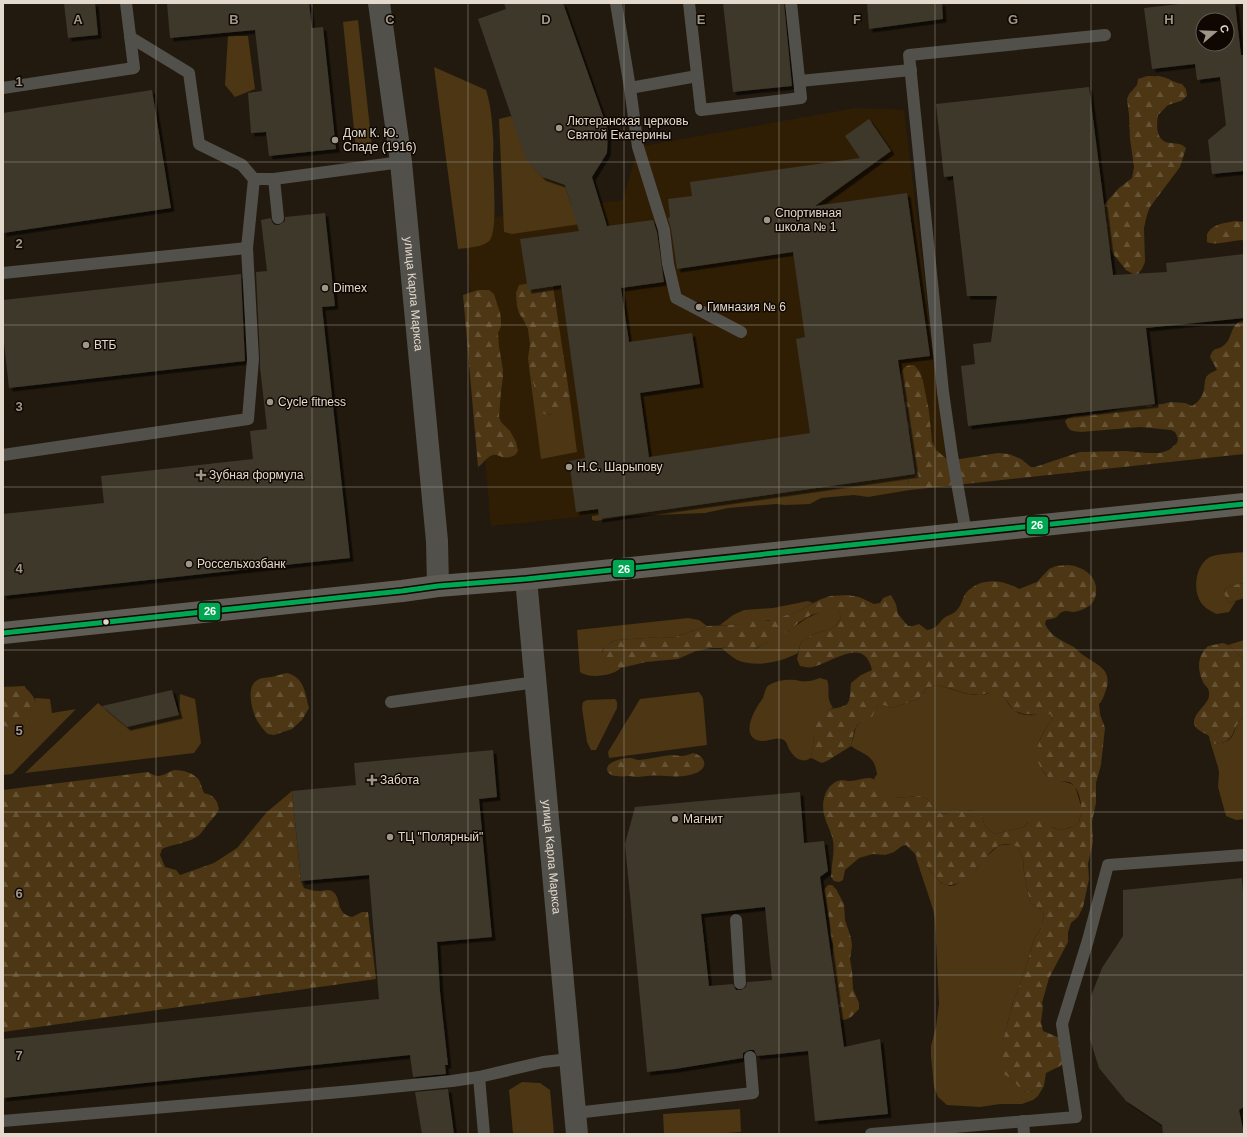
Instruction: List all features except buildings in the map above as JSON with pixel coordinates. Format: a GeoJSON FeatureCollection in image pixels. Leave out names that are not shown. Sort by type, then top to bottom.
{"type":"FeatureCollection","features":[{"type":"Feature","properties":{"kind":"main road"},"geometry":{"type":"LineString","coordinates":[[3,633],[402,592],[438,586],[526,579],[1244,504]]}},
{"type":"Feature","properties":{"kind":"street","name":"улица Карла Маркса"},"geometry":{"type":"LineString","coordinates":[[379,3],[401,162],[437,541],[438,586]]}},
{"type":"Feature","properties":{"kind":"street","name":"улица Карла Маркса"},"geometry":{"type":"LineString","coordinates":[[526,579],[577,1134]]}},
{"type":"Feature","properties":{"kind":"lane"},"geometry":{"type":"LineString","coordinates":[[3,88],[134,68],[126,3]]}},
{"type":"Feature","properties":{"kind":"lane"},"geometry":{"type":"LineString","coordinates":[[616,3],[638,147],[664,230],[668,264],[676,298],[741,332]]}},
{"type":"Feature","properties":{"kind":"lane"},"geometry":{"type":"LineString","coordinates":[[689,3],[701,110],[801,98],[791,3]]}},
{"type":"Feature","properties":{"kind":"lane"},"geometry":{"type":"LineString","coordinates":[[966,533],[952,455],[943,392],[909,55],[1105,35]]}},
{"type":"Feature","properties":{"kind":"lane"},"geometry":{"type":"LineString","coordinates":[[3,455],[248,418],[252,360],[246,248],[254,179],[242,165],[199,144],[189,73],[130,37]]}},
{"type":"Feature","properties":{"kind":"lane"},"geometry":{"type":"LineString","coordinates":[[800,82],[911,70]]}},
{"type":"Feature","properties":{"kind":"lane"},"geometry":{"type":"LineString","coordinates":[[630,88],[697,76]]}},
{"type":"Feature","properties":{"kind":"lane"},"geometry":{"type":"LineString","coordinates":[[254,179],[274,179],[401,162]]}},
{"type":"Feature","properties":{"kind":"lane"},"geometry":{"type":"LineString","coordinates":[[274,179],[278,218]]}},
{"type":"Feature","properties":{"kind":"lane"},"geometry":{"type":"LineString","coordinates":[[3,273],[246,248]]}},
{"type":"Feature","properties":{"kind":"lane"},"geometry":{"type":"LineString","coordinates":[[391,702],[536,682]]}},
{"type":"Feature","properties":{"kind":"lane"},"geometry":{"type":"LineString","coordinates":[[871,1134],[907,1133],[1076,1117],[1062,1024],[1088,940],[1108,865],[1244,855]]}},
{"type":"Feature","properties":{"kind":"lane"},"geometry":{"type":"LineString","coordinates":[[736,920],[740,983]]}},
{"type":"Feature","properties":{"kind":"lane"},"geometry":{"type":"LineString","coordinates":[[575,1113],[753,1093],[750,1056]]}},
{"type":"Feature","properties":{"kind":"lane"},"geometry":{"type":"LineString","coordinates":[[3,1121],[352,1091],[479,1077],[543,1062],[570,1059]]}},
{"type":"Feature","properties":{"kind":"lane"},"geometry":{"type":"LineString","coordinates":[[479,1077],[484,1134]]}},
{"type":"Feature","properties":{"kind":"lane"},"geometry":{"type":"LineString","coordinates":[[1023,1121],[1024,1134]]}},
{"type":"Feature","properties":{"kind":"shaded area","name":"Гимназия № 6"},"geometry":{"type":"Polygon","coordinates":[[[856,108],[904,110],[948,477],[491,526],[464,221],[623,200],[638,147],[856,108]]]}},
{"type":"Feature","properties":{"kind":"green space"},"geometry":{"type":"Polygon","coordinates":[[[358,20],[372,146],[356,149],[343,22],[358,20]]]}},
{"type":"Feature","properties":{"kind":"green space"},"geometry":{"type":"Polygon","coordinates":[[[228,36],[248,36],[255,89],[235,97],[225,85],[228,36]]]}},
{"type":"Feature","properties":{"kind":"green space"},"geometry":{"type":"Polygon","coordinates":[[[434,67],[486,90],[488,96],[493,139],[494,225],[490,240],[480,246],[458,249],[434,67]]]}},
{"type":"Feature","properties":{"kind":"green space"},"geometry":{"type":"Polygon","coordinates":[[[1147,76],[1159,76],[1166,78],[1182,84],[1186,89],[1187,96],[1181,101],[1168,105],[1158,115],[1157,129],[1162,140],[1181,144],[1186,148],[1180,167],[1150,207],[1144,228],[1145,262],[1138,274],[1133,274],[1126,270],[1106,245],[1101,208],[1119,188],[1132,178],[1134,167],[1127,99],[1129,94],[1137,85],[1138,79],[1147,76]]]}},
{"type":"Feature","properties":{"kind":"green space"},"geometry":{"type":"Polygon","coordinates":[[[511,116],[542,177],[565,185],[571,205],[594,222],[512,234],[504,232],[499,119],[511,116]]]}},
{"type":"Feature","properties":{"kind":"green space"},"geometry":{"type":"Polygon","coordinates":[[[1235,221],[1244,222],[1244,240],[1220,243],[1207,242],[1207,234],[1212,228],[1219,224],[1235,221]]]}},
{"type":"Feature","properties":{"kind":"green space"},"geometry":{"type":"Polygon","coordinates":[[[552,280],[570,399],[555,413],[546,415],[539,411],[537,406],[537,393],[530,375],[528,358],[530,345],[528,329],[519,313],[516,293],[519,285],[552,280]]]}},
{"type":"Feature","properties":{"kind":"green space"},"geometry":{"type":"Polygon","coordinates":[[[478,290],[489,290],[494,294],[500,313],[501,326],[498,333],[503,377],[499,417],[501,422],[510,431],[516,442],[518,451],[515,455],[509,457],[493,455],[486,459],[478,467],[463,295],[478,290]]]}},
{"type":"Feature","properties":{"kind":"green space"},"geometry":{"type":"Polygon","coordinates":[[[1244,319],[1244,454],[910,490],[906,468],[899,380],[905,367],[914,365],[920,372],[929,411],[932,442],[936,450],[947,459],[960,459],[998,453],[1009,454],[1021,459],[1031,467],[1035,467],[1080,452],[1126,451],[1160,453],[1169,450],[1177,443],[1178,439],[1175,432],[1171,430],[1140,427],[1077,432],[1070,430],[1065,421],[1068,418],[1075,416],[1102,413],[1134,406],[1163,404],[1170,402],[1185,403],[1192,406],[1198,402],[1201,397],[1208,375],[1217,370],[1210,357],[1213,351],[1226,343],[1236,325],[1244,319]]]}},
{"type":"Feature","properties":{"kind":"green space"},"geometry":{"type":"Polygon","coordinates":[[[530,375],[537,393],[539,408],[546,415],[552,414],[570,399],[577,452],[541,459],[530,375]]]}},
{"type":"Feature","properties":{"kind":"green space"},"geometry":{"type":"Polygon","coordinates":[[[906,468],[910,490],[868,497],[854,495],[821,498],[810,504],[776,504],[728,508],[705,513],[629,516],[596,521],[592,520],[592,516],[906,468]]]}},
{"type":"Feature","properties":{"kind":"green space"},"geometry":{"type":"Polygon","coordinates":[[[1244,552],[1244,583],[1233,585],[1225,589],[1224,594],[1229,603],[1236,601],[1229,612],[1217,614],[1202,604],[1199,599],[1196,586],[1198,572],[1205,561],[1210,557],[1221,554],[1244,552]]]}},
{"type":"Feature","properties":{"kind":"green space"},"geometry":{"type":"Polygon","coordinates":[[[1068,565],[1079,567],[1092,577],[1096,586],[1095,598],[1086,608],[1074,612],[1062,612],[1053,619],[1046,620],[1045,624],[1054,635],[1074,647],[1102,668],[1105,672],[1108,683],[1102,701],[1099,704],[1100,714],[1105,728],[1101,765],[1096,783],[1096,803],[1092,822],[1093,842],[1088,864],[1089,879],[1083,907],[1078,917],[1071,923],[1068,932],[1068,942],[1049,978],[1042,1003],[1043,1007],[1041,1022],[1043,1031],[1060,1038],[1067,1060],[1060,1066],[1046,1073],[1044,1086],[1029,1092],[1021,1089],[1009,1077],[1003,1074],[1003,1041],[1013,1002],[1025,970],[1034,939],[1041,928],[1044,915],[1040,909],[1030,903],[1023,859],[1018,847],[1005,844],[996,847],[970,876],[961,882],[951,885],[946,885],[940,882],[906,845],[885,855],[873,854],[859,858],[845,870],[843,880],[839,882],[834,881],[831,877],[834,850],[833,841],[825,818],[823,806],[825,794],[831,785],[842,780],[852,781],[869,778],[876,780],[887,798],[920,796],[927,799],[937,812],[942,814],[973,810],[982,817],[985,826],[994,834],[1024,827],[1032,818],[1043,819],[1055,829],[1062,830],[1069,828],[1079,822],[1081,803],[1079,794],[1075,787],[1069,782],[1053,781],[1040,766],[1037,758],[1037,751],[1042,735],[1053,718],[1050,714],[1024,714],[1014,711],[1000,694],[969,694],[938,685],[927,688],[918,699],[893,708],[878,705],[871,719],[856,726],[851,746],[822,763],[811,758],[814,739],[808,730],[807,725],[809,720],[818,713],[847,704],[850,697],[851,683],[861,675],[872,670],[868,660],[862,654],[855,653],[838,657],[813,667],[800,666],[797,659],[801,642],[816,633],[832,628],[836,625],[841,617],[839,612],[827,611],[811,615],[798,623],[792,629],[752,650],[727,647],[711,648],[696,651],[678,659],[646,662],[621,668],[605,668],[601,664],[601,659],[606,646],[617,640],[661,637],[672,638],[707,626],[768,621],[797,612],[830,596],[847,595],[859,597],[874,604],[880,603],[883,598],[891,595],[896,604],[898,614],[908,626],[919,624],[927,630],[933,629],[944,618],[956,611],[966,593],[978,584],[991,581],[1006,583],[1019,589],[1037,582],[1049,569],[1056,566],[1068,565]]]}},
{"type":"Feature","properties":{"kind":"green space"},"geometry":{"type":"Polygon","coordinates":[[[1244,583],[1244,598],[1229,603],[1224,594],[1225,589],[1233,585],[1244,583]]]}},
{"type":"Feature","properties":{"kind":"green space"},"geometry":{"type":"Polygon","coordinates":[[[808,601],[813,603],[797,612],[773,620],[720,625],[733,615],[744,610],[773,608],[808,601]]]}},
{"type":"Feature","properties":{"kind":"green space"},"geometry":{"type":"Polygon","coordinates":[[[833,610],[839,612],[841,617],[836,625],[832,628],[816,633],[801,642],[798,653],[784,659],[768,663],[752,664],[735,659],[722,648],[731,647],[748,650],[757,648],[787,632],[807,618],[823,611],[833,610]]]}},
{"type":"Feature","properties":{"kind":"green space"},"geometry":{"type":"Polygon","coordinates":[[[688,618],[699,620],[707,626],[672,638],[661,637],[617,640],[611,642],[602,650],[605,668],[621,668],[607,675],[601,676],[589,675],[580,672],[577,630],[688,618]]]}},
{"type":"Feature","properties":{"kind":"green space"},"geometry":{"type":"Polygon","coordinates":[[[1244,640],[1244,659],[1228,645],[1244,640]]]}},
{"type":"Feature","properties":{"kind":"green space"},"geometry":{"type":"Polygon","coordinates":[[[1223,643],[1228,645],[1244,659],[1244,717],[1239,721],[1231,737],[1222,743],[1214,744],[1210,741],[1209,736],[1197,729],[1194,725],[1197,714],[1208,700],[1209,696],[1208,689],[1201,677],[1199,663],[1204,650],[1208,646],[1223,643]]]}},
{"type":"Feature","properties":{"kind":"green space"},"geometry":{"type":"Polygon","coordinates":[[[287,673],[293,675],[301,682],[309,708],[302,720],[292,729],[274,735],[268,734],[258,722],[254,713],[251,701],[251,689],[253,684],[260,679],[287,673]]]}},
{"type":"Feature","properties":{"kind":"green space"},"geometry":{"type":"Polygon","coordinates":[[[820,678],[827,680],[829,700],[833,708],[827,710],[811,735],[814,739],[811,758],[808,760],[798,759],[791,752],[786,742],[782,739],[761,741],[754,739],[749,729],[750,723],[767,686],[782,680],[811,681],[820,678]]]}},
{"type":"Feature","properties":{"kind":"green space"},"geometry":{"type":"Polygon","coordinates":[[[938,685],[959,692],[976,695],[993,692],[998,693],[1004,697],[1010,706],[1018,713],[1034,715],[1050,713],[1053,718],[1042,735],[1038,746],[1037,754],[1039,763],[1043,771],[1052,779],[1075,786],[1082,809],[1079,822],[1074,826],[1062,830],[1028,822],[1024,827],[994,834],[985,826],[982,817],[973,810],[942,814],[937,812],[927,799],[920,796],[887,798],[874,779],[877,774],[874,763],[868,756],[851,746],[856,727],[859,723],[868,720],[878,705],[893,708],[918,699],[927,688],[938,685]]]}},
{"type":"Feature","properties":{"kind":"green space"},"geometry":{"type":"Polygon","coordinates":[[[24,686],[35,700],[36,711],[23,725],[13,727],[3,726],[3,687],[24,686]]]}},
{"type":"Feature","properties":{"kind":"green space"},"geometry":{"type":"Polygon","coordinates":[[[699,692],[703,698],[707,745],[609,758],[608,752],[640,699],[699,692]]]}},
{"type":"Feature","properties":{"kind":"green space"},"geometry":{"type":"Polygon","coordinates":[[[180,694],[195,699],[201,743],[194,753],[25,773],[98,703],[127,727],[179,715],[180,694]]]}},
{"type":"Feature","properties":{"kind":"green space"},"geometry":{"type":"Polygon","coordinates":[[[35,698],[50,699],[52,713],[76,709],[12,774],[3,775],[3,726],[13,727],[26,722],[34,710],[35,698]]]}},
{"type":"Feature","properties":{"kind":"green space"},"geometry":{"type":"Polygon","coordinates":[[[615,699],[617,702],[617,708],[596,750],[591,750],[587,742],[582,708],[583,702],[587,700],[615,699]]]}},
{"type":"Feature","properties":{"kind":"green space"},"geometry":{"type":"Polygon","coordinates":[[[1244,717],[1244,819],[1236,820],[1226,816],[1218,787],[1218,767],[1210,741],[1214,744],[1222,743],[1228,740],[1234,734],[1238,723],[1244,717]]]}},
{"type":"Feature","properties":{"kind":"green space"},"geometry":{"type":"Polygon","coordinates":[[[693,753],[703,759],[704,765],[700,771],[689,775],[638,777],[614,776],[608,773],[607,770],[607,767],[612,762],[624,759],[631,758],[639,760],[672,755],[683,756],[693,753]]]}},
{"type":"Feature","properties":{"kind":"green space"},"geometry":{"type":"Polygon","coordinates":[[[174,770],[188,772],[194,775],[199,780],[204,793],[214,798],[219,809],[198,836],[162,849],[160,855],[165,867],[176,870],[180,875],[214,863],[237,848],[267,812],[292,791],[301,881],[304,888],[316,891],[332,891],[337,897],[341,909],[346,915],[352,917],[362,912],[368,912],[376,979],[3,1032],[3,790],[148,772],[159,776],[174,770]]]}},
{"type":"Feature","properties":{"kind":"green space"},"geometry":{"type":"Polygon","coordinates":[[[1013,845],[1018,847],[1023,859],[1030,903],[1040,909],[1044,915],[1041,928],[1034,939],[1025,970],[1013,1002],[1003,1041],[1003,1073],[1025,1092],[1031,1092],[1044,1086],[1038,1096],[1033,1100],[1022,1104],[1000,1104],[980,1107],[947,1105],[938,1097],[934,1087],[931,1056],[931,1046],[936,1027],[939,1004],[935,920],[933,909],[915,853],[941,883],[950,886],[955,885],[971,874],[978,868],[983,860],[998,846],[1013,845]]]}},
{"type":"Feature","properties":{"kind":"green space"},"geometry":{"type":"Polygon","coordinates":[[[828,885],[832,885],[836,889],[844,904],[845,920],[852,946],[850,959],[853,989],[859,1003],[859,1009],[850,1018],[844,1020],[838,1019],[832,965],[833,944],[824,890],[828,885]]]}},
{"type":"Feature","properties":{"kind":"green space"},"geometry":{"type":"Polygon","coordinates":[[[522,1082],[540,1083],[550,1090],[554,1134],[513,1134],[509,1090],[522,1082]]]}},
{"type":"Feature","properties":{"kind":"green space"},"geometry":{"type":"Polygon","coordinates":[[[740,1109],[741,1132],[711,1134],[664,1134],[663,1114],[740,1109]]]}},
{"type":"Feature","properties":{"kind":"transit line","name":"26"},"geometry":{"type":"LineString","coordinates":[[3,633],[438,586],[526,579],[1244,504]]}},
{"type":"Feature","properties":{"kind":"place","name":"Лютеранская церковь Святой Екатерины"},"geometry":{"type":"Point","coordinates":[559,128]}},
{"type":"Feature","properties":{"kind":"place","name":"Дом К. Ю. Спаде (1916)"},"geometry":{"type":"Point","coordinates":[335,140]}},
{"type":"Feature","properties":{"kind":"place","name":"Спортивная школа № 1"},"geometry":{"type":"Point","coordinates":[767,220]}},
{"type":"Feature","properties":{"kind":"place","name":"Dimex"},"geometry":{"type":"Point","coordinates":[325,288]}},
{"type":"Feature","properties":{"kind":"place","name":"Гимназия № 6"},"geometry":{"type":"Point","coordinates":[699,307]}},
{"type":"Feature","properties":{"kind":"place","name":"ВТБ"},"geometry":{"type":"Point","coordinates":[86,345]}},
{"type":"Feature","properties":{"kind":"place","name":"Cycle fitness"},"geometry":{"type":"Point","coordinates":[270,402]}},
{"type":"Feature","properties":{"kind":"place","name":"Н.С. Шарыпову"},"geometry":{"type":"Point","coordinates":[569,467]}},
{"type":"Feature","properties":{"kind":"place","name":"Зубная формула"},"geometry":{"type":"Point","coordinates":[201,475]}},
{"type":"Feature","properties":{"kind":"place","name":"Россельхозбанк"},"geometry":{"type":"Point","coordinates":[189,564]}},
{"type":"Feature","properties":{"kind":"place","name":"Забота"},"geometry":{"type":"Point","coordinates":[372,780]}},
{"type":"Feature","properties":{"kind":"place","name":"Магнит"},"geometry":{"type":"Point","coordinates":[675,819]}},
{"type":"Feature","properties":{"kind":"place","name":"ТЦ \"Полярный\""},"geometry":{"type":"Point","coordinates":[390,837]}}]}
